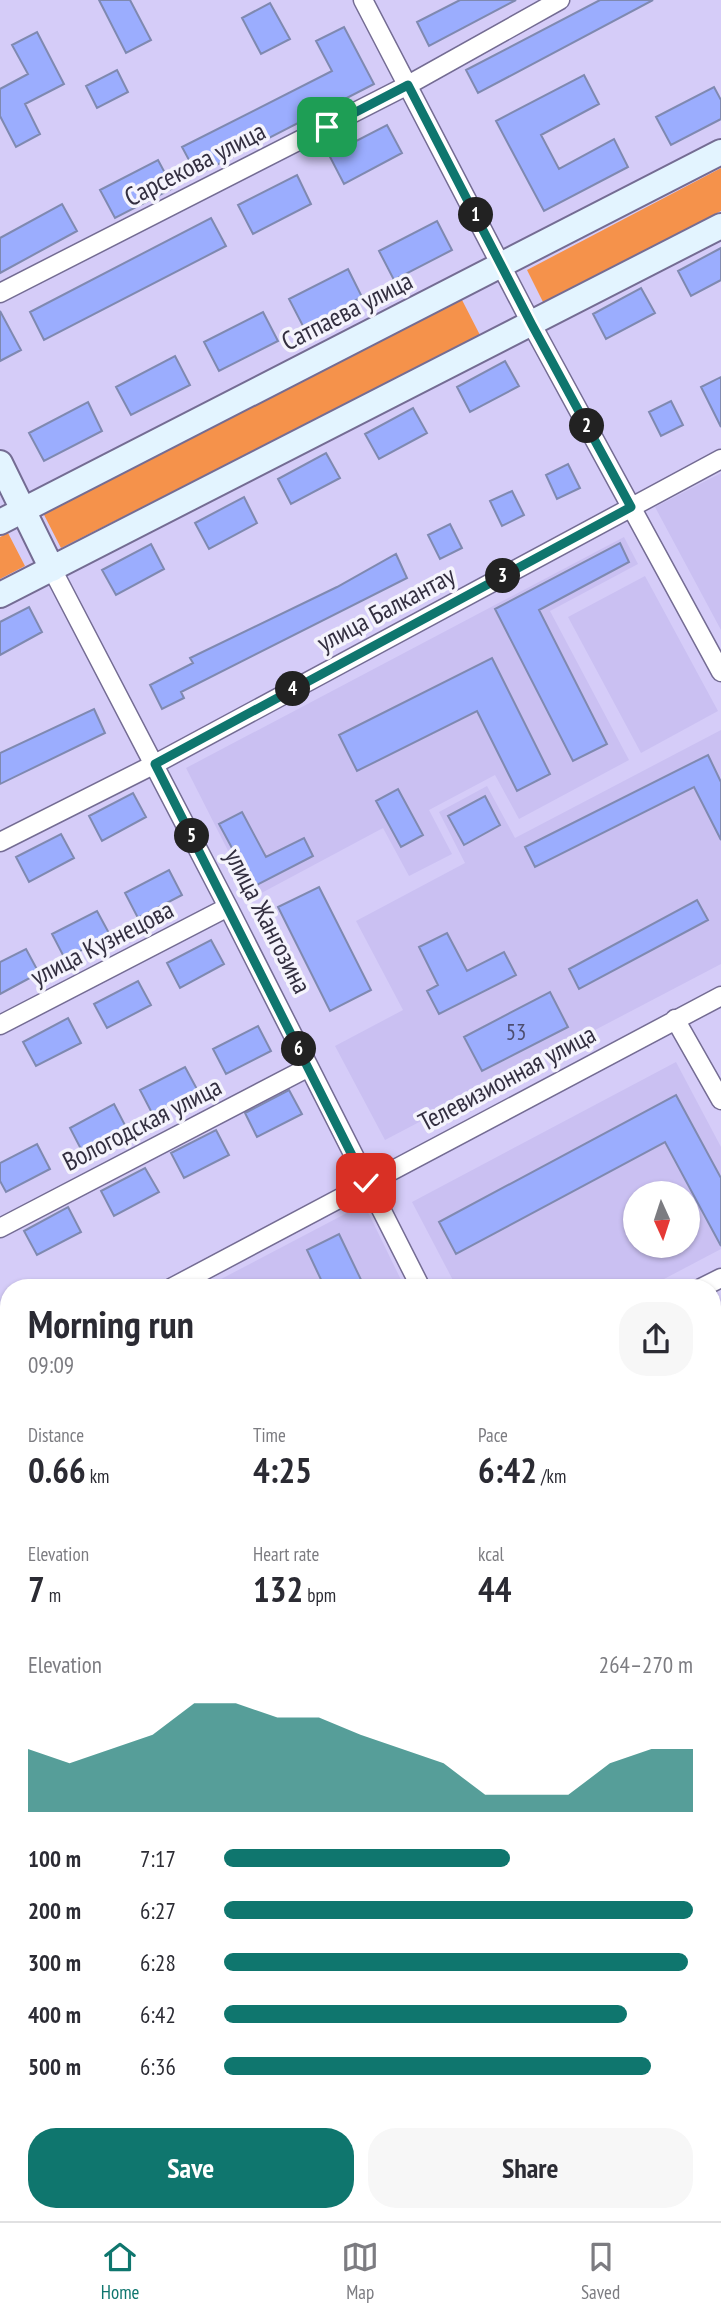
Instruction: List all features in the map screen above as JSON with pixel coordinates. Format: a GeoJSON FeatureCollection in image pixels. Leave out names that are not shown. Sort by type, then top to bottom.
{"type":"FeatureCollection","features":[{"type":"Feature","properties":{"kind":"main road","name":"Сатпаева улица"},"geometry":{"type":"LineString","coordinates":[[0,522],[721,152]]}},
{"type":"Feature","properties":{"kind":"main road"},"geometry":{"type":"LineString","coordinates":[[0,595],[721,226]]}},
{"type":"Feature","properties":{"kind":"main road","name":"улица Жангозина"},"geometry":{"type":"LineString","coordinates":[[0,463],[52,569]]}},
{"type":"Feature","properties":{"kind":"street"},"geometry":{"type":"LineString","coordinates":[[363,0],[532,325],[721,672]]}},
{"type":"Feature","properties":{"kind":"street","name":"Сарсекова улица"},"geometry":{"type":"LineString","coordinates":[[0,293],[408,85],[560,0]]}},
{"type":"Feature","properties":{"kind":"street","name":"улица Балкантау"},"geometry":{"type":"LineString","coordinates":[[0,842],[155,764],[721,459]]}},
{"type":"Feature","properties":{"kind":"street","name":"улица Жангозина"},"geometry":{"type":"LineString","coordinates":[[52,569],[155,764],[416,1279]]}},
{"type":"Feature","properties":{"kind":"street","name":"улица Кузнецова"},"geometry":{"type":"LineString","coordinates":[[0,1025],[228,907]]}},
{"type":"Feature","properties":{"kind":"street","name":"Телевизионная улица"},"geometry":{"type":"LineString","coordinates":[[188,1279],[721,996]]}},
{"type":"Feature","properties":{"kind":"street"},"geometry":{"type":"LineString","coordinates":[[675,1019],[721,1100]]}},
{"type":"Feature","properties":{"kind":"street","name":"Вологодская улица"},"geometry":{"type":"LineString","coordinates":[[0,1228],[309,1068]]}},
{"type":"Feature","properties":{"kind":"shaded area"},"geometry":{"type":"Polygon","coordinates":[[[721,168],[721,211],[544,304],[527,270],[721,168]]]}},
{"type":"Feature","properties":{"kind":"shaded area"},"geometry":{"type":"Polygon","coordinates":[[[461,298],[481,337],[61,548],[41,509],[461,298]]]}},
{"type":"Feature","properties":{"kind":"shaded area"},"geometry":{"type":"Polygon","coordinates":[[[721,473],[721,630],[655,507],[721,473]]]}},
{"type":"Feature","properties":{"kind":"shaded area"},"geometry":{"type":"Polygon","coordinates":[[[8,533],[25,566],[0,579],[0,537],[8,533]]]}},
{"type":"Feature","properties":{"kind":"shaded area"},"geometry":{"type":"Polygon","coordinates":[[[624,537],[638,564],[550,611],[629,760],[519,819],[495,775],[429,810],[452,854],[409,876],[383,828],[252,898],[186,768],[624,537]]]}},
{"type":"Feature","properties":{"kind":"shaded area"},"geometry":{"type":"Polygon","coordinates":[[[645,576],[718,711],[641,753],[568,617],[645,576]]]}},
{"type":"Feature","properties":{"kind":"shaded area"},"geometry":{"type":"Polygon","coordinates":[[[721,730],[721,964],[385,1140],[335,1046],[403,1010],[356,921],[465,863],[439,812],[487,786],[515,838],[721,730]]]}},
{"type":"Feature","properties":{"kind":"shaded area"},"geometry":{"type":"Polygon","coordinates":[[[676,1062],[721,1147],[721,1249],[664,1279],[452,1279],[412,1202],[676,1062]]]}},
{"type":"Feature","properties":{"kind":"shaded area"},"geometry":{"type":"Polygon","coordinates":[[[364,1204],[401,1279],[221,1279],[364,1204]]]}},
{"type":"Feature","properties":{"kind":"building"},"geometry":{"type":"Polygon","coordinates":[[[99,0],[130,0],[151,40],[126,53],[99,0]]]}},
{"type":"Feature","properties":{"kind":"building"},"geometry":{"type":"Polygon","coordinates":[[[460,0],[516,0],[429,46],[417,22],[460,0]]]}},
{"type":"Feature","properties":{"kind":"building"},"geometry":{"type":"Polygon","coordinates":[[[600,0],[653,0],[478,93],[466,70],[600,0]]]}},
{"type":"Feature","properties":{"kind":"building"},"geometry":{"type":"Polygon","coordinates":[[[270,3],[290,39],[261,54],[242,18],[270,3]]]}},
{"type":"Feature","properties":{"kind":"building"},"geometry":{"type":"Polygon","coordinates":[[[344,27],[374,84],[197,175],[182,147],[332,71],[316,41],[344,27]]]}},
{"type":"Feature","properties":{"kind":"building"},"geometry":{"type":"Polygon","coordinates":[[[37,32],[64,84],[25,104],[40,134],[16,147],[0,116],[0,89],[28,74],[12,45],[37,32]]]}},
{"type":"Feature","properties":{"kind":"building"},"geometry":{"type":"Polygon","coordinates":[[[117,70],[128,92],[97,108],[86,86],[117,70]]]}},
{"type":"Feature","properties":{"kind":"building"},"geometry":{"type":"Polygon","coordinates":[[[584,75],[599,104],[541,135],[559,169],[614,139],[628,167],[544,211],[496,121],[584,75]]]}},
{"type":"Feature","properties":{"kind":"building"},"geometry":{"type":"Polygon","coordinates":[[[714,87],[721,100],[721,119],[671,145],[656,117],[714,87]]]}},
{"type":"Feature","properties":{"kind":"building"},"geometry":{"type":"Polygon","coordinates":[[[387,125],[402,153],[344,184],[329,155],[387,125]]]}},
{"type":"Feature","properties":{"kind":"building"},"geometry":{"type":"Polygon","coordinates":[[[158,160],[173,188],[115,218],[100,190],[158,160]]]}},
{"type":"Feature","properties":{"kind":"building"},"geometry":{"type":"Polygon","coordinates":[[[297,175],[311,204],[253,234],[238,205],[297,175]]]}},
{"type":"Feature","properties":{"kind":"building"},"geometry":{"type":"Polygon","coordinates":[[[62,204],[77,231],[0,273],[0,238],[62,204]]]}},
{"type":"Feature","properties":{"kind":"building"},"geometry":{"type":"Polygon","coordinates":[[[211,218],[226,246],[44,340],[30,312],[211,218]]]}},
{"type":"Feature","properties":{"kind":"building"},"geometry":{"type":"Polygon","coordinates":[[[437,221],[452,250],[394,280],[379,251],[437,221]]]}},
{"type":"Feature","properties":{"kind":"building"},"geometry":{"type":"Polygon","coordinates":[[[721,248],[721,280],[691,296],[678,271],[721,248]]]}},
{"type":"Feature","properties":{"kind":"building"},"geometry":{"type":"Polygon","coordinates":[[[348,269],[362,297],[304,328],[289,299],[348,269]]]}},
{"type":"Feature","properties":{"kind":"building"},"geometry":{"type":"Polygon","coordinates":[[[641,288],[655,313],[606,339],[593,314],[641,288]]]}},
{"type":"Feature","properties":{"kind":"building"},"geometry":{"type":"Polygon","coordinates":[[[0,311],[21,350],[0,361],[0,311]]]}},
{"type":"Feature","properties":{"kind":"building"},"geometry":{"type":"Polygon","coordinates":[[[263,312],[278,341],[219,371],[204,342],[263,312]]]}},
{"type":"Feature","properties":{"kind":"building"},"geometry":{"type":"Polygon","coordinates":[[[175,356],[190,385],[131,415],[116,387],[175,356]]]}},
{"type":"Feature","properties":{"kind":"building"},"geometry":{"type":"Polygon","coordinates":[[[505,361],[519,386],[470,412],[457,387],[505,361]]]}},
{"type":"Feature","properties":{"kind":"building"},"geometry":{"type":"Polygon","coordinates":[[[721,377],[721,427],[701,387],[721,377]]]}},
{"type":"Feature","properties":{"kind":"building"},"geometry":{"type":"Polygon","coordinates":[[[671,401],[683,425],[661,436],[649,412],[671,401]]]}},
{"type":"Feature","properties":{"kind":"building"},"geometry":{"type":"Polygon","coordinates":[[[88,402],[102,431],[44,461],[29,433],[88,402]]]}},
{"type":"Feature","properties":{"kind":"building"},"geometry":{"type":"Polygon","coordinates":[[[413,408],[427,433],[379,459],[365,434],[413,408]]]}},
{"type":"Feature","properties":{"kind":"building"},"geometry":{"type":"Polygon","coordinates":[[[326,453],[340,478],[291,504],[278,479],[326,453]]]}},
{"type":"Feature","properties":{"kind":"building"},"geometry":{"type":"Polygon","coordinates":[[[568,464],[580,488],[557,499],[546,475],[568,464]]]}},
{"type":"Feature","properties":{"kind":"building"},"geometry":{"type":"Polygon","coordinates":[[[512,491],[524,515],[502,526],[490,501],[512,491]]]}},
{"type":"Feature","properties":{"kind":"building"},"geometry":{"type":"Polygon","coordinates":[[[244,497],[257,523],[209,549],[195,523],[244,497]]]}},
{"type":"Feature","properties":{"kind":"building"},"geometry":{"type":"Polygon","coordinates":[[[450,524],[462,548],[440,559],[428,535],[450,524]]]}},
{"type":"Feature","properties":{"kind":"building"},"geometry":{"type":"Polygon","coordinates":[[[620,543],[629,562],[539,610],[607,744],[573,761],[495,609],[620,543]]]}},
{"type":"Feature","properties":{"kind":"building"},"geometry":{"type":"Polygon","coordinates":[[[151,544],[164,569],[116,595],[102,570],[151,544]]]}},
{"type":"Feature","properties":{"kind":"building"},"geometry":{"type":"Polygon","coordinates":[[[396,554],[407,578],[181,692],[184,698],[162,709],[150,685],[193,663],[190,658],[337,587],[396,554]]]}},
{"type":"Feature","properties":{"kind":"building"},"geometry":{"type":"Polygon","coordinates":[[[29,607],[42,632],[0,655],[0,622],[29,607]]]}},
{"type":"Feature","properties":{"kind":"building"},"geometry":{"type":"Polygon","coordinates":[[[492,658],[550,774],[517,791],[477,711],[357,771],[339,735],[492,658]]]}},
{"type":"Feature","properties":{"kind":"building"},"geometry":{"type":"Polygon","coordinates":[[[94,709],[105,733],[0,784],[0,753],[94,709]]]}},
{"type":"Feature","properties":{"kind":"building"},"geometry":{"type":"Polygon","coordinates":[[[708,755],[721,782],[721,840],[694,787],[535,867],[525,847],[708,755]]]}},
{"type":"Feature","properties":{"kind":"building"},"geometry":{"type":"Polygon","coordinates":[[[398,789],[423,835],[401,847],[376,801],[398,789]]]}},
{"type":"Feature","properties":{"kind":"building"},"geometry":{"type":"Polygon","coordinates":[[[133,793],[146,817],[102,841],[89,816],[133,793]]]}},
{"type":"Feature","properties":{"kind":"building"},"geometry":{"type":"Polygon","coordinates":[[[485,796],[500,825],[464,845],[448,816],[485,796]]]}},
{"type":"Feature","properties":{"kind":"building"},"geometry":{"type":"Polygon","coordinates":[[[242,812],[266,857],[304,838],[313,856],[253,887],[219,824],[242,812]]]}},
{"type":"Feature","properties":{"kind":"building"},"geometry":{"type":"Polygon","coordinates":[[[61,834],[74,858],[29,882],[16,857],[61,834]]]}},
{"type":"Feature","properties":{"kind":"building"},"geometry":{"type":"Polygon","coordinates":[[[169,870],[182,895],[138,918],[125,893],[169,870]]]}},
{"type":"Feature","properties":{"kind":"building"},"geometry":{"type":"Polygon","coordinates":[[[319,887],[371,990],[330,1011],[278,907],[319,887]]]}},
{"type":"Feature","properties":{"kind":"building"},"geometry":{"type":"Polygon","coordinates":[[[697,900],[708,920],[579,989],[569,969],[697,900]]]}},
{"type":"Feature","properties":{"kind":"building"},"geometry":{"type":"Polygon","coordinates":[[[97,911],[110,935],[65,959],[52,934],[97,911]]]}},
{"type":"Feature","properties":{"kind":"building"},"geometry":{"type":"Polygon","coordinates":[[[447,933],[467,971],[504,952],[516,975],[439,1014],[427,991],[438,985],[419,947],[447,933]]]}},
{"type":"Feature","properties":{"kind":"building"},"geometry":{"type":"Polygon","coordinates":[[[211,940],[224,964],[180,988],[167,963],[211,940]]]}},
{"type":"Feature","properties":{"kind":"building"},"geometry":{"type":"Polygon","coordinates":[[[26,949],[39,973],[0,994],[0,962],[26,949]]]}},
{"type":"Feature","properties":{"kind":"building"},"geometry":{"type":"Polygon","coordinates":[[[138,981],[151,1005],[107,1028],[94,1004],[138,981]]]}},
{"type":"Feature","properties":{"kind":"building"},"geometry":{"type":"Polygon","coordinates":[[[550,992],[568,1027],[482,1071],[464,1037],[550,992]]]}},
{"type":"Feature","properties":{"kind":"building"},"geometry":{"type":"Polygon","coordinates":[[[68,1018],[81,1043],[36,1066],[23,1042],[68,1018]]]}},
{"type":"Feature","properties":{"kind":"building"},"geometry":{"type":"Polygon","coordinates":[[[258,1026],[271,1051],[226,1074],[213,1049],[258,1026]]]}},
{"type":"Feature","properties":{"kind":"building"},"geometry":{"type":"Polygon","coordinates":[[[185,1067],[198,1091],[153,1115],[140,1090],[185,1067]]]}},
{"type":"Feature","properties":{"kind":"building"},"geometry":{"type":"Polygon","coordinates":[[[289,1090],[302,1114],[257,1137],[245,1113],[289,1090]]]}},
{"type":"Feature","properties":{"kind":"building"},"geometry":{"type":"Polygon","coordinates":[[[676,1095],[721,1178],[721,1246],[700,1207],[700,1181],[686,1181],[665,1142],[456,1254],[439,1222],[676,1095]]]}},
{"type":"Feature","properties":{"kind":"building"},"geometry":{"type":"Polygon","coordinates":[[[114,1104],[127,1129],[83,1153],[70,1128],[114,1104]]]}},
{"type":"Feature","properties":{"kind":"building"},"geometry":{"type":"Polygon","coordinates":[[[216,1130],[229,1155],[184,1178],[171,1153],[216,1130]]]}},
{"type":"Feature","properties":{"kind":"building"},"geometry":{"type":"Polygon","coordinates":[[[37,1144],[50,1169],[6,1192],[0,1181],[0,1163],[37,1144]]]}},
{"type":"Feature","properties":{"kind":"building"},"geometry":{"type":"Polygon","coordinates":[[[145,1168],[159,1192],[114,1216],[101,1191],[145,1168]]]}},
{"type":"Feature","properties":{"kind":"building"},"geometry":{"type":"Polygon","coordinates":[[[68,1207],[81,1232],[37,1255],[24,1231],[68,1207]]]}},
{"type":"Feature","properties":{"kind":"building"},"geometry":{"type":"Polygon","coordinates":[[[339,1234],[361,1279],[321,1279],[307,1250],[339,1234]]]}},
{"type":"Feature","properties":{"kind":"route"},"geometry":{"type":"LineString","coordinates":[[327,127],[408,85],[532,325],[631,507],[155,764],[366,1183]]}}]}
